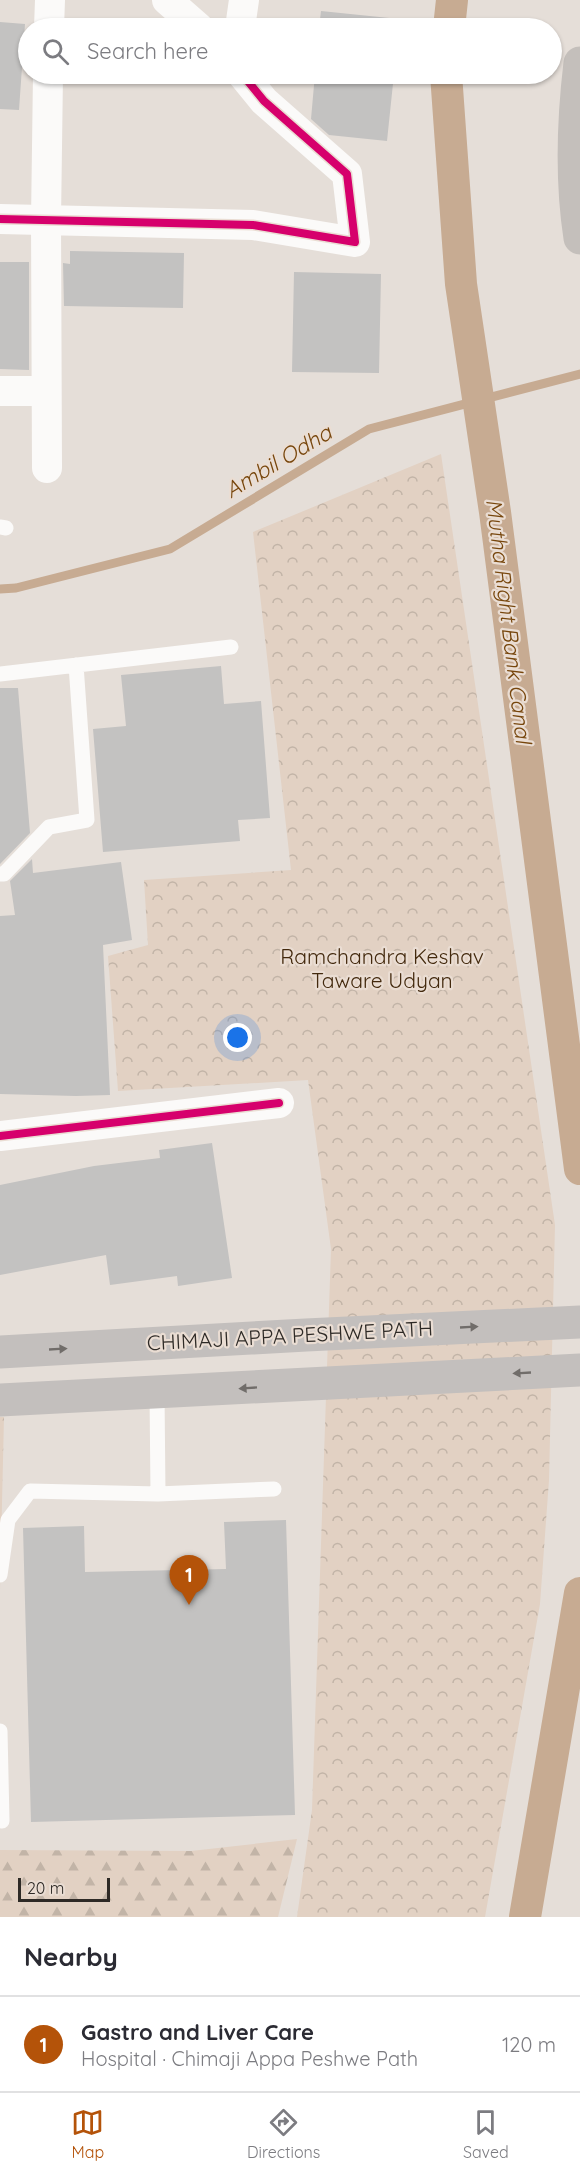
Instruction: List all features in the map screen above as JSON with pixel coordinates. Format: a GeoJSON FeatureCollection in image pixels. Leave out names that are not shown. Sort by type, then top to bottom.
{"type":"FeatureCollection","features":[{"type":"Feature","properties":{"kind":"main road"},"geometry":{"type":"LineString","coordinates":[[580,63],[574,127],[574,204],[580,238]]}},
{"type":"Feature","properties":{"kind":"main road","name":"CHIMAJI APPA PESHWE PATH"},"geometry":{"type":"LineString","coordinates":[[0,1352],[580,1322]]}},
{"type":"Feature","properties":{"kind":"main road"},"geometry":{"type":"LineString","coordinates":[[0,1400],[580,1370]]}},
{"type":"Feature","properties":{"kind":"street"},"geometry":{"type":"LineString","coordinates":[[49,18],[50,0]]}},
{"type":"Feature","properties":{"kind":"street"},"geometry":{"type":"LineString","coordinates":[[167,0],[188,18]]}},
{"type":"Feature","properties":{"kind":"street"},"geometry":{"type":"LineString","coordinates":[[241,18],[244,0]]}},
{"type":"Feature","properties":{"kind":"street"},"geometry":{"type":"LineString","coordinates":[[47,468],[48,84]]}},
{"type":"Feature","properties":{"kind":"street"},"geometry":{"type":"LineString","coordinates":[[0,219],[254,225],[355,242],[347,174],[264,101],[250,84]]}},
{"type":"Feature","properties":{"kind":"street"},"geometry":{"type":"LineString","coordinates":[[0,391],[46,391]]}},
{"type":"Feature","properties":{"kind":"street"},"geometry":{"type":"LineString","coordinates":[[0,1136],[279,1103]]}},
{"type":"Feature","properties":{"kind":"lane"},"geometry":{"type":"LineString","coordinates":[[0,674],[231,647]]}},
{"type":"Feature","properties":{"kind":"lane"},"geometry":{"type":"LineString","coordinates":[[0,874],[4,874],[49,827],[87,820],[76,665]]}},
{"type":"Feature","properties":{"kind":"lane"},"geometry":{"type":"LineString","coordinates":[[157,1393],[158,1494]]}},
{"type":"Feature","properties":{"kind":"lane"},"geometry":{"type":"LineString","coordinates":[[0,1575],[8,1520],[30,1491],[158,1494],[274,1489]]}},
{"type":"Feature","properties":{"kind":"lane"},"geometry":{"type":"LineString","coordinates":[[0,1731],[2,1821]]}},
{"type":"Feature","properties":{"kind":"green space","name":"Ramchandra Keshav Taware Udyan"},"geometry":{"type":"Polygon","coordinates":[[[441,454],[555,1225],[549,1480],[540,1604],[485,1917],[297,1917],[312,1810],[331,1249],[308,1080],[118,1091],[108,956],[148,945],[144,880],[291,870],[253,532],[441,454]]]}},
{"type":"Feature","properties":{"kind":"green space"},"geometry":{"type":"Polygon","coordinates":[[[0,1417],[4,1417],[0,1591],[0,1417]]]}},
{"type":"Feature","properties":{"kind":"green space"},"geometry":{"type":"Polygon","coordinates":[[[297,1839],[278,1917],[0,1917],[0,1850],[191,1851],[297,1839]]]}},
{"type":"Feature","properties":{"kind":"building"},"geometry":{"type":"Polygon","coordinates":[[[321,11],[389,18],[320,18],[321,11]]]}},
{"type":"Feature","properties":{"kind":"building"},"geometry":{"type":"Polygon","coordinates":[[[0,22],[18,23],[18,84],[21,84],[19,110],[0,109],[0,22]]]}},
{"type":"Feature","properties":{"kind":"building"},"geometry":{"type":"Polygon","coordinates":[[[314,84],[393,84],[387,141],[329,135],[311,119],[314,84]]]}},
{"type":"Feature","properties":{"kind":"building"},"geometry":{"type":"Polygon","coordinates":[[[70,251],[184,253],[183,308],[64,306],[63,263],[70,264],[70,251]]]}},
{"type":"Feature","properties":{"kind":"building"},"geometry":{"type":"Polygon","coordinates":[[[0,262],[29,262],[29,370],[0,369],[0,262]]]}},
{"type":"Feature","properties":{"kind":"building"},"geometry":{"type":"Polygon","coordinates":[[[294,272],[381,274],[379,373],[292,372],[294,272]]]}},
{"type":"Feature","properties":{"kind":"building"},"geometry":{"type":"Polygon","coordinates":[[[221,666],[224,704],[261,701],[270,818],[238,820],[240,841],[103,852],[93,729],[126,726],[121,675],[221,666]]]}},
{"type":"Feature","properties":{"kind":"building"},"geometry":{"type":"Polygon","coordinates":[[[0,688],[18,688],[30,833],[0,864],[0,688]]]}},
{"type":"Feature","properties":{"kind":"building"},"geometry":{"type":"Polygon","coordinates":[[[32,859],[33,873],[121,862],[132,940],[103,945],[110,1095],[0,1094],[0,916],[15,915],[10,881],[32,859]]]}},
{"type":"Feature","properties":{"kind":"building"},"geometry":{"type":"Polygon","coordinates":[[[212,1143],[232,1278],[178,1286],[177,1276],[110,1285],[106,1255],[0,1275],[0,1185],[94,1166],[160,1158],[159,1150],[212,1143]]]}},
{"type":"Feature","properties":{"kind":"building"},"geometry":{"type":"Polygon","coordinates":[[[286,1520],[295,1815],[31,1822],[23,1528],[84,1526],[85,1572],[226,1569],[224,1522],[286,1520]]]}},
{"type":"Feature","properties":{"kind":"waterway","name":"Mutha Right Bank Canal"},"geometry":{"type":"LineString","coordinates":[[450,18],[452,0]]}},
{"type":"Feature","properties":{"kind":"waterway","name":"Mutha Right Bank Canal"},"geometry":{"type":"LineString","coordinates":[[447,84],[461,284],[495,512],[580,1169]]}},
{"type":"Feature","properties":{"kind":"waterway","name":"Ambil Odha"},"geometry":{"type":"LineString","coordinates":[[0,589],[16,588],[170,549],[369,429],[580,374]]}},
{"type":"Feature","properties":{"kind":"waterway","name":"Mutha Right Bank Canal"},"geometry":{"type":"LineString","coordinates":[[525,1917],[580,1593]]}},
{"type":"Feature","properties":{"kind":"cycle path"},"geometry":{"type":"LineString","coordinates":[[0,219],[253,225],[355,242],[347,174],[264,101],[250,84]]}},
{"type":"Feature","properties":{"kind":"cycle path"},"geometry":{"type":"LineString","coordinates":[[0,1136],[279,1103]]}},
{"type":"Feature","properties":{"kind":"place","name":"Gastro and Liver Care"},"geometry":{"type":"Point","coordinates":[189,1605]}}]}
